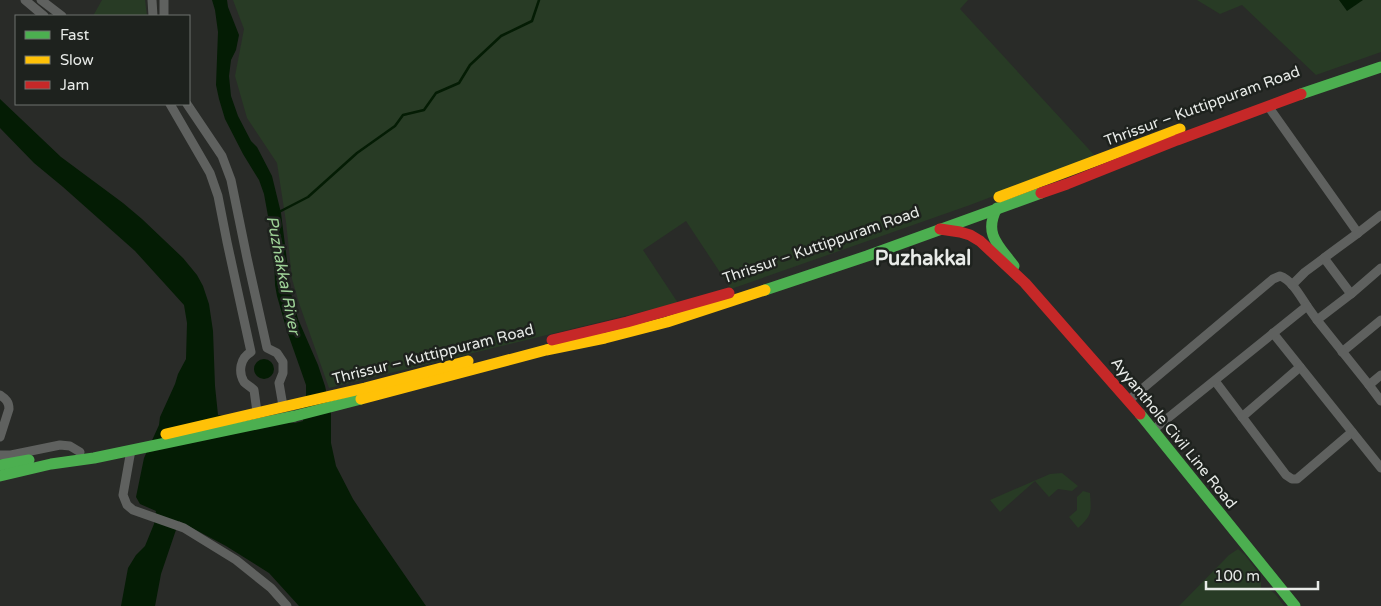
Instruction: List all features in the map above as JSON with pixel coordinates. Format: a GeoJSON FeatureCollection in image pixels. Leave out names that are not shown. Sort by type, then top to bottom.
{"type":"FeatureCollection","features":[{"type":"Feature","properties":{"kind":"main road","name":"Thrissur – Kuttippuram Road"},"geometry":{"type":"LineString","coordinates":[[705,306],[1262,98],[1381,57]]}},
{"type":"Feature","properties":{"kind":"main road","name":"Thrissur – Kuttippuram Road"},"geometry":{"type":"LineString","coordinates":[[227,425],[257,412],[291,408],[366,393],[554,339],[705,306],[867,256],[1067,184],[1177,140],[1381,66]]}},
{"type":"Feature","properties":{"kind":"main road","name":"Ayyanthole Civil Line Road"},"geometry":{"type":"LineString","coordinates":[[997,208],[991,223],[994,238],[1025,282],[1129,400],[1295,606]]}},
{"type":"Feature","properties":{"kind":"main road","name":"Ayyanthole Civil Line Road"},"geometry":{"type":"LineString","coordinates":[[940,229],[970,235],[980,241],[1025,282]]}},
{"type":"Feature","properties":{"kind":"main road"},"geometry":{"type":"LineString","coordinates":[[0,465],[132,445],[227,425],[291,408]]}},
{"type":"Feature","properties":{"kind":"main road"},"geometry":{"type":"LineString","coordinates":[[0,476],[51,464],[94,458],[150,437],[227,425]]}},
{"type":"Feature","properties":{"kind":"street"},"geometry":{"type":"LineString","coordinates":[[25,0],[43,15]]}},
{"type":"Feature","properties":{"kind":"street"},"geometry":{"type":"LineString","coordinates":[[41,0],[61,15]]}},
{"type":"Feature","properties":{"kind":"street"},"geometry":{"type":"LineString","coordinates":[[152,0],[153,15]]}},
{"type":"Feature","properties":{"kind":"street"},"geometry":{"type":"LineString","coordinates":[[164,0],[164,15]]}},
{"type":"Feature","properties":{"kind":"street"},"geometry":{"type":"LineString","coordinates":[[171,105],[210,173],[218,196],[250,352],[241,363],[241,374],[245,384],[254,390],[257,412]]}},
{"type":"Feature","properties":{"kind":"street"},"geometry":{"type":"LineString","coordinates":[[188,105],[222,156],[231,180],[246,258],[267,348],[277,353],[282,362],[284,373],[279,383],[291,408]]}},
{"type":"Feature","properties":{"kind":"street"},"geometry":{"type":"LineString","coordinates":[[1268,106],[1358,233]]}},
{"type":"Feature","properties":{"kind":"street"},"geometry":{"type":"LineString","coordinates":[[1292,285],[1305,272],[1381,215]]}},
{"type":"Feature","properties":{"kind":"street"},"geometry":{"type":"LineString","coordinates":[[1324,258],[1351,294]]}},
{"type":"Feature","properties":{"kind":"street"},"geometry":{"type":"LineString","coordinates":[[1317,320],[1381,268]]}},
{"type":"Feature","properties":{"kind":"street"},"geometry":{"type":"LineString","coordinates":[[1129,400],[1273,279],[1280,276],[1284,277],[1292,285],[1317,320],[1381,400]]}},
{"type":"Feature","properties":{"kind":"street"},"geometry":{"type":"LineString","coordinates":[[1153,430],[1307,306]]}},
{"type":"Feature","properties":{"kind":"street"},"geometry":{"type":"LineString","coordinates":[[1342,352],[1381,320]]}},
{"type":"Feature","properties":{"kind":"street"},"geometry":{"type":"LineString","coordinates":[[1274,333],[1381,468]]}},
{"type":"Feature","properties":{"kind":"street"},"geometry":{"type":"LineString","coordinates":[[1242,417],[1300,367]]}},
{"type":"Feature","properties":{"kind":"street"},"geometry":{"type":"LineString","coordinates":[[1369,385],[1381,375]]}},
{"type":"Feature","properties":{"kind":"street"},"geometry":{"type":"LineString","coordinates":[[1215,381],[1286,475],[1292,479],[1297,479],[1352,432]]}},
{"type":"Feature","properties":{"kind":"street"},"geometry":{"type":"LineString","coordinates":[[0,395],[9,404],[0,437]]}},
{"type":"Feature","properties":{"kind":"street"},"geometry":{"type":"LineString","coordinates":[[0,455],[11,456],[60,445],[70,446],[80,452]]}},
{"type":"Feature","properties":{"kind":"street"},"geometry":{"type":"LineString","coordinates":[[132,445],[124,495],[126,505],[145,515],[184,528],[236,560],[271,588],[287,606]]}},
{"type":"Feature","properties":{"kind":"street"},"geometry":{"type":"LineString","coordinates":[[0,480],[94,458]]}},
{"type":"Feature","properties":{"kind":"shaded area"},"geometry":{"type":"Polygon","coordinates":[[[102,0],[145,0],[147,15],[94,15],[102,0]]]}},
{"type":"Feature","properties":{"kind":"shaded area"},"geometry":{"type":"Polygon","coordinates":[[[233,0],[968,0],[960,9],[1096,157],[970,205],[731,289],[686,221],[643,250],[678,303],[329,388],[292,279],[277,163],[247,118],[235,76],[244,29],[233,0]]]}},
{"type":"Feature","properties":{"kind":"shaded area"},"geometry":{"type":"Polygon","coordinates":[[[1197,0],[1381,0],[1381,52],[1316,75],[1242,5],[1220,14],[1197,0]]]}},
{"type":"Feature","properties":{"kind":"shaded area"},"geometry":{"type":"Polygon","coordinates":[[[1062,473],[1078,486],[1072,491],[1058,489],[1049,497],[1035,481],[1000,512],[990,500],[1050,474],[1062,473]]]}},
{"type":"Feature","properties":{"kind":"shaded area"},"geometry":{"type":"Polygon","coordinates":[[[1083,491],[1090,493],[1091,509],[1089,516],[1078,528],[1069,517],[1077,510],[1077,497],[1083,491]]]}},
{"type":"Feature","properties":{"kind":"shaded area"},"geometry":{"type":"Polygon","coordinates":[[[1238,549],[1261,576],[1261,588],[1272,591],[1284,606],[1179,606],[1229,555],[1238,549]]]}},
{"type":"Feature","properties":{"kind":"water","name":"Puzhakkal River"},"geometry":{"type":"Polygon","coordinates":[[[212,0],[227,0],[239,35],[236,50],[231,60],[229,76],[231,96],[238,116],[272,176],[281,213],[288,282],[298,319],[325,386],[331,413],[331,443],[336,466],[353,499],[426,606],[299,606],[269,573],[226,546],[179,521],[161,574],[155,606],[121,606],[128,568],[136,555],[145,546],[154,524],[156,511],[140,504],[136,497],[144,458],[159,425],[160,417],[178,374],[186,359],[187,323],[184,305],[135,251],[34,163],[0,128],[0,99],[61,157],[142,219],[183,258],[197,275],[209,304],[213,331],[218,415],[295,423],[303,421],[306,385],[277,296],[274,249],[264,194],[259,180],[225,119],[219,99],[216,85],[218,32],[212,0]]]}},
{"type":"Feature","properties":{"kind":"water"},"geometry":{"type":"Polygon","coordinates":[[[1339,0],[1363,0],[1347,11],[1339,0]]]}},
{"type":"Feature","properties":{"kind":"water"},"geometry":{"type":"Polygon","coordinates":[[[264,359],[271,362],[274,369],[271,376],[264,379],[257,376],[254,369],[257,362],[264,359]]]}},
{"type":"Feature","properties":{"kind":"waterway","name":"Puzhakkal River"},"geometry":{"type":"LineString","coordinates":[[279,212],[308,197],[357,153],[395,126],[403,115],[424,110],[436,93],[459,83],[470,65],[501,36],[532,21],[539,0]]}},
{"type":"Feature","properties":{"kind":"traffic: fast"},"geometry":{"type":"LineString","coordinates":[[1301,94],[1381,67]]}},
{"type":"Feature","properties":{"kind":"traffic: fast"},"geometry":{"type":"LineString","coordinates":[[765,290],[867,256],[1041,193]]}},
{"type":"Feature","properties":{"kind":"traffic: fast"},"geometry":{"type":"LineString","coordinates":[[997,208],[993,217],[992,233],[998,246],[1014,266]]}},
{"type":"Feature","properties":{"kind":"traffic: fast"},"geometry":{"type":"LineString","coordinates":[[0,476],[51,464],[94,458],[295,416],[361,399]]}},
{"type":"Feature","properties":{"kind":"traffic: fast"},"geometry":{"type":"LineString","coordinates":[[1140,414],[1295,606]]}},
{"type":"Feature","properties":{"kind":"traffic: fast"},"geometry":{"type":"LineString","coordinates":[[0,465],[29,460]]}},
{"type":"Feature","properties":{"kind":"traffic: slow"},"geometry":{"type":"LineString","coordinates":[[999,197],[1180,129]]}},
{"type":"Feature","properties":{"kind":"traffic: slow"},"geometry":{"type":"LineString","coordinates":[[361,399],[546,350],[605,338],[667,322],[765,290]]}},
{"type":"Feature","properties":{"kind":"traffic: slow"},"geometry":{"type":"LineString","coordinates":[[166,434],[365,388],[468,361]]}},
{"type":"Feature","properties":{"kind":"traffic: jam"},"geometry":{"type":"LineString","coordinates":[[1041,193],[1301,94]]}},
{"type":"Feature","properties":{"kind":"traffic: jam"},"geometry":{"type":"LineString","coordinates":[[940,229],[960,232],[980,241],[1025,283],[1140,414]]}},
{"type":"Feature","properties":{"kind":"traffic: jam"},"geometry":{"type":"LineString","coordinates":[[552,340],[627,322],[729,293]]}},
{"type":"Feature","properties":{"kind":"district","name":"Puzhakkal"},"geometry":{"type":"Point","coordinates":[923,258]}}]}
